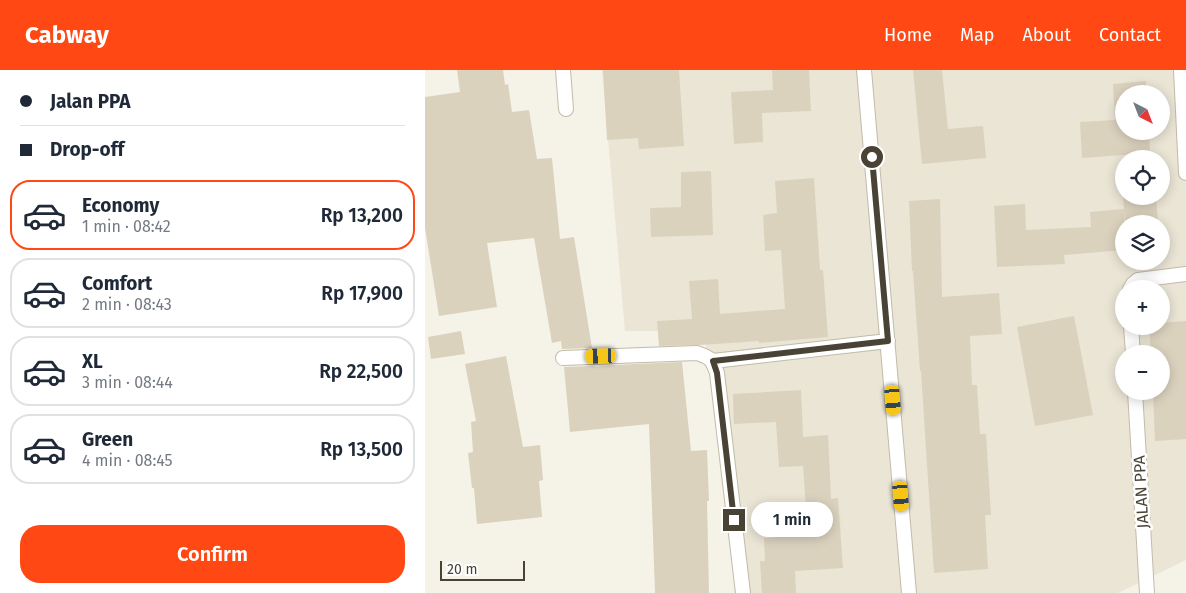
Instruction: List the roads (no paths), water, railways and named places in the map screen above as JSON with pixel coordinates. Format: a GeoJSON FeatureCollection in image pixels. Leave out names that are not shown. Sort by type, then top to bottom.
{"type":"FeatureCollection","features":[{"type":"Feature","properties":{"kind":"lane"},"geometry":{"type":"LineString","coordinates":[[563,70],[566,109]]}},
{"type":"Feature","properties":{"kind":"lane"},"geometry":{"type":"LineString","coordinates":[[864,70],[909,593]]}},
{"type":"Feature","properties":{"kind":"lane"},"geometry":{"type":"LineString","coordinates":[[1181,70],[1186,173]]}},
{"type":"Feature","properties":{"kind":"lane"},"geometry":{"type":"LineString","coordinates":[[1138,280],[1186,274]]}},
{"type":"Feature","properties":{"kind":"lane"},"geometry":{"type":"LineString","coordinates":[[713,361],[888,341]]}},
{"type":"Feature","properties":{"kind":"lane"},"geometry":{"type":"LineString","coordinates":[[563,358],[697,353],[713,361],[717,373],[743,593]]}},
{"type":"Feature","properties":{"kind":"lane","name":"JALAN PPA"},"geometry":{"type":"LineString","coordinates":[[1136,400],[1147,593]]}}]}
